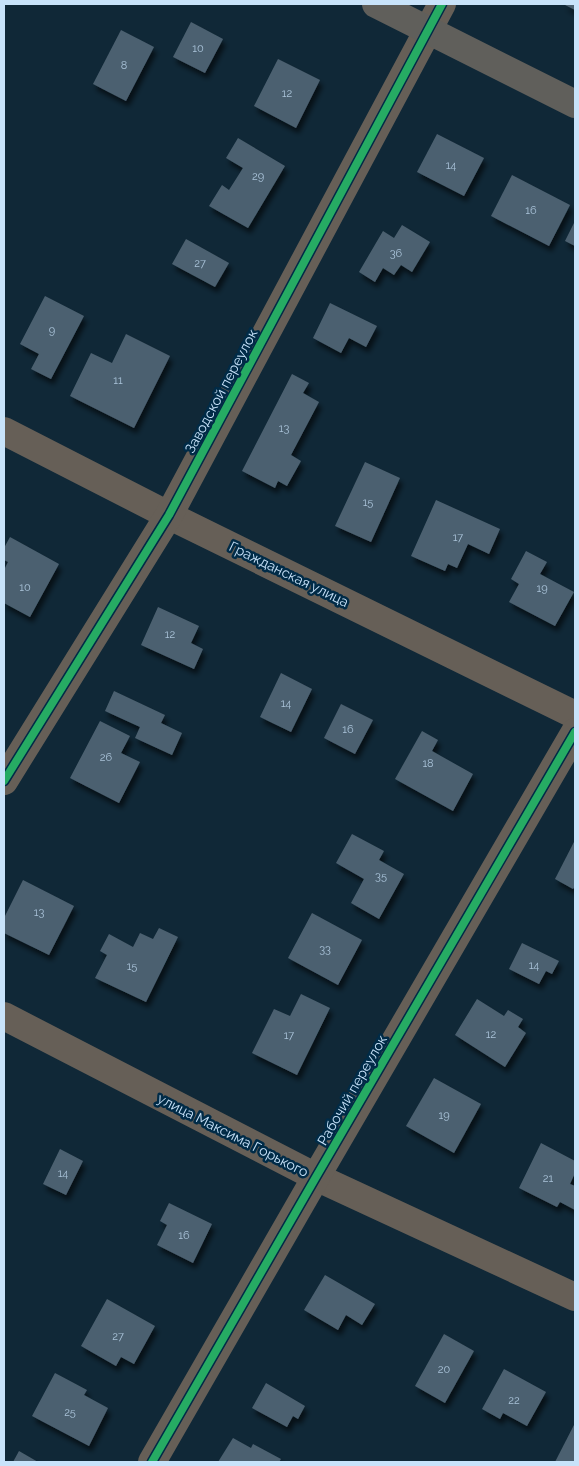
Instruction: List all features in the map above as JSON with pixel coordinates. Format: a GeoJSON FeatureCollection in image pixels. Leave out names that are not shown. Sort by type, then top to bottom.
{"type":"FeatureCollection","features":[{"type":"Feature","properties":{"kind":"main road"},"geometry":{"type":"LineString","coordinates":[[376,4],[575,104]]}},
{"type":"Feature","properties":{"kind":"street","name":"Заводской переулок"},"geometry":{"type":"LineString","coordinates":[[4,781],[169,515],[442,4]]}},
{"type":"Feature","properties":{"kind":"street","name":"Гражданская улица"},"geometry":{"type":"LineString","coordinates":[[4,431],[169,515],[575,714]]}},
{"type":"Feature","properties":{"kind":"street","name":"Рабочий переулок"},"geometry":{"type":"LineString","coordinates":[[152,1462],[575,732]]}},
{"type":"Feature","properties":{"kind":"street","name":"улица Максима Горького"},"geometry":{"type":"LineString","coordinates":[[4,1016],[316,1177],[575,1297]]}},
{"type":"Feature","properties":{"kind":"building"},"geometry":{"type":"Polygon","coordinates":[[[563,4],[575,4],[575,10],[563,4]]]}},
{"type":"Feature","properties":{"kind":"building"},"geometry":{"type":"Polygon","coordinates":[[[191,22],[223,39],[205,73],[173,57],[191,22]]]}},
{"type":"Feature","properties":{"kind":"building"},"geometry":{"type":"Polygon","coordinates":[[[121,30],[154,47],[126,101],[93,84],[121,30]]]}},
{"type":"Feature","properties":{"kind":"building"},"geometry":{"type":"Polygon","coordinates":[[[278,59],[320,80],[296,128],[254,106],[278,59]]]}},
{"type":"Feature","properties":{"kind":"building"},"geometry":{"type":"Polygon","coordinates":[[[437,134],[484,158],[464,196],[417,172],[437,134]]]}},
{"type":"Feature","properties":{"kind":"building"},"geometry":{"type":"Polygon","coordinates":[[[238,138],[285,166],[248,228],[209,206],[222,185],[229,190],[243,168],[226,158],[238,138]]]}},
{"type":"Feature","properties":{"kind":"building"},"geometry":{"type":"Polygon","coordinates":[[[512,175],[570,205],[549,246],[491,216],[512,175]]]}},
{"type":"Feature","properties":{"kind":"building"},"geometry":{"type":"Polygon","coordinates":[[[575,221],[575,246],[565,241],[575,221]]]}},
{"type":"Feature","properties":{"kind":"building"},"geometry":{"type":"Polygon","coordinates":[[[402,225],[430,242],[412,272],[401,265],[394,275],[383,268],[375,282],[359,272],[383,231],[394,238],[402,225]]]}},
{"type":"Feature","properties":{"kind":"building"},"geometry":{"type":"Polygon","coordinates":[[[186,239],[229,263],[215,287],[172,264],[186,239]]]}},
{"type":"Feature","properties":{"kind":"building"},"geometry":{"type":"Polygon","coordinates":[[[45,296],[84,316],[51,379],[31,369],[39,354],[20,344],[45,296]]]}},
{"type":"Feature","properties":{"kind":"building"},"geometry":{"type":"Polygon","coordinates":[[[330,303],[377,326],[366,347],[349,338],[341,353],[313,338],[330,303]]]}},
{"type":"Feature","properties":{"kind":"building"},"geometry":{"type":"Polygon","coordinates":[[[126,334],[170,356],[134,428],[70,396],[91,353],[112,363],[126,334]]]}},
{"type":"Feature","properties":{"kind":"building"},"geometry":{"type":"Polygon","coordinates":[[[292,374],[309,383],[303,393],[319,402],[291,455],[301,461],[287,486],[278,481],[275,488],[242,471],[292,374]]]}},
{"type":"Feature","properties":{"kind":"building"},"geometry":{"type":"Polygon","coordinates":[[[365,462],[400,478],[371,542],[335,526],[365,462]]]}},
{"type":"Feature","properties":{"kind":"building"},"geometry":{"type":"Polygon","coordinates":[[[436,500],[500,529],[489,554],[468,544],[457,568],[448,564],[445,571],[411,556],[436,500]]]}},
{"type":"Feature","properties":{"kind":"building"},"geometry":{"type":"Polygon","coordinates":[[[10,537],[59,564],[30,617],[4,603],[4,570],[8,562],[4,560],[4,548],[10,537]]]}},
{"type":"Feature","properties":{"kind":"building"},"geometry":{"type":"Polygon","coordinates":[[[526,551],[547,562],[540,574],[574,592],[555,626],[509,602],[519,584],[511,579],[526,551]]]}},
{"type":"Feature","properties":{"kind":"building"},"geometry":{"type":"Polygon","coordinates":[[[158,607],[199,626],[191,643],[203,649],[194,669],[141,645],[158,607]]]}},
{"type":"Feature","properties":{"kind":"building"},"geometry":{"type":"Polygon","coordinates":[[[281,673],[312,689],[291,732],[260,717],[281,673]]]}},
{"type":"Feature","properties":{"kind":"building"},"geometry":{"type":"Polygon","coordinates":[[[114,691],[165,715],[161,723],[182,733],[172,755],[135,738],[140,727],[105,711],[114,691]]]}},
{"type":"Feature","properties":{"kind":"building"},"geometry":{"type":"Polygon","coordinates":[[[341,704],[373,720],[355,754],[324,738],[341,704]]]}},
{"type":"Feature","properties":{"kind":"building"},"geometry":{"type":"Polygon","coordinates":[[[100,721],[130,736],[121,753],[140,762],[119,803],[70,778],[100,721]]]}},
{"type":"Feature","properties":{"kind":"building"},"geometry":{"type":"Polygon","coordinates":[[[422,731],[438,740],[432,751],[473,774],[453,811],[395,779],[422,731]]]}},
{"type":"Feature","properties":{"kind":"building"},"geometry":{"type":"Polygon","coordinates":[[[352,834],[384,851],[379,860],[404,874],[379,919],[351,903],[364,879],[336,863],[352,834]]]}},
{"type":"Feature","properties":{"kind":"building"},"geometry":{"type":"Polygon","coordinates":[[[575,840],[575,886],[573,889],[555,879],[575,840]]]}},
{"type":"Feature","properties":{"kind":"building"},"geometry":{"type":"Polygon","coordinates":[[[23,880],[74,906],[49,955],[4,933],[4,918],[23,880]]]}},
{"type":"Feature","properties":{"kind":"building"},"geometry":{"type":"Polygon","coordinates":[[[312,913],[362,940],[338,985],[288,958],[312,913]]]}},
{"type":"Feature","properties":{"kind":"building"},"geometry":{"type":"Polygon","coordinates":[[[159,928],[178,937],[146,1002],[95,978],[107,955],[100,951],[109,934],[133,947],[140,933],[153,939],[159,928]]]}},
{"type":"Feature","properties":{"kind":"building"},"geometry":{"type":"Polygon","coordinates":[[[522,943],[559,961],[552,974],[546,971],[539,984],[509,969],[522,943]]]}},
{"type":"Feature","properties":{"kind":"building"},"geometry":{"type":"Polygon","coordinates":[[[301,994],[330,1008],[297,1075],[252,1053],[274,1009],[290,1016],[301,994]]]}},
{"type":"Feature","properties":{"kind":"building"},"geometry":{"type":"Polygon","coordinates":[[[477,999],[504,1016],[508,1010],[523,1019],[518,1027],[526,1033],[505,1067],[455,1035],[477,999]]]}},
{"type":"Feature","properties":{"kind":"building"},"geometry":{"type":"Polygon","coordinates":[[[434,1078],[481,1104],[454,1153],[406,1126],[434,1078]]]}},
{"type":"Feature","properties":{"kind":"building"},"geometry":{"type":"Polygon","coordinates":[[[541,1143],[575,1161],[575,1173],[570,1184],[575,1186],[575,1210],[560,1202],[557,1207],[519,1188],[541,1143]]]}},
{"type":"Feature","properties":{"kind":"building"},"geometry":{"type":"Polygon","coordinates":[[[60,1149],[83,1161],[66,1195],[43,1184],[60,1149]]]}},
{"type":"Feature","properties":{"kind":"building"},"geometry":{"type":"Polygon","coordinates":[[[169,1203],[212,1224],[193,1263],[157,1245],[167,1225],[160,1221],[169,1203]]]}},
{"type":"Feature","properties":{"kind":"building"},"geometry":{"type":"Polygon","coordinates":[[[325,1275],[375,1304],[362,1325],[346,1315],[338,1330],[304,1310],[325,1275]]]}},
{"type":"Feature","properties":{"kind":"building"},"geometry":{"type":"Polygon","coordinates":[[[107,1299],[155,1326],[134,1364],[121,1357],[116,1366],[81,1346],[107,1299]]]}},
{"type":"Feature","properties":{"kind":"building"},"geometry":{"type":"Polygon","coordinates":[[[444,1334],[474,1351],[445,1403],[415,1386],[444,1334]]]}},
{"type":"Feature","properties":{"kind":"building"},"geometry":{"type":"Polygon","coordinates":[[[504,1369],[546,1392],[527,1426],[503,1413],[500,1419],[482,1409],[504,1369]]]}},
{"type":"Feature","properties":{"kind":"building"},"geometry":{"type":"Polygon","coordinates":[[[55,1373],[87,1390],[84,1395],[108,1408],[89,1446],[32,1416],[55,1373]]]}},
{"type":"Feature","properties":{"kind":"building"},"geometry":{"type":"Polygon","coordinates":[[[266,1383],[305,1406],[298,1419],[293,1416],[287,1427],[252,1408],[266,1383]]]}},
{"type":"Feature","properties":{"kind":"building"},"geometry":{"type":"Polygon","coordinates":[[[575,1423],[575,1462],[555,1462],[575,1423]]]}},
{"type":"Feature","properties":{"kind":"building"},"geometry":{"type":"Polygon","coordinates":[[[233,1438],[251,1448],[253,1444],[281,1459],[279,1462],[218,1462],[233,1438]]]}},
{"type":"Feature","properties":{"kind":"building"},"geometry":{"type":"Polygon","coordinates":[[[19,1451],[38,1462],[13,1462],[19,1451]]]}},
{"type":"Feature","properties":{"kind":"cycle path"},"geometry":{"type":"LineString","coordinates":[[4,781],[169,515],[442,4]]}},
{"type":"Feature","properties":{"kind":"cycle path"},"geometry":{"type":"LineString","coordinates":[[152,1462],[575,732]]}}]}
